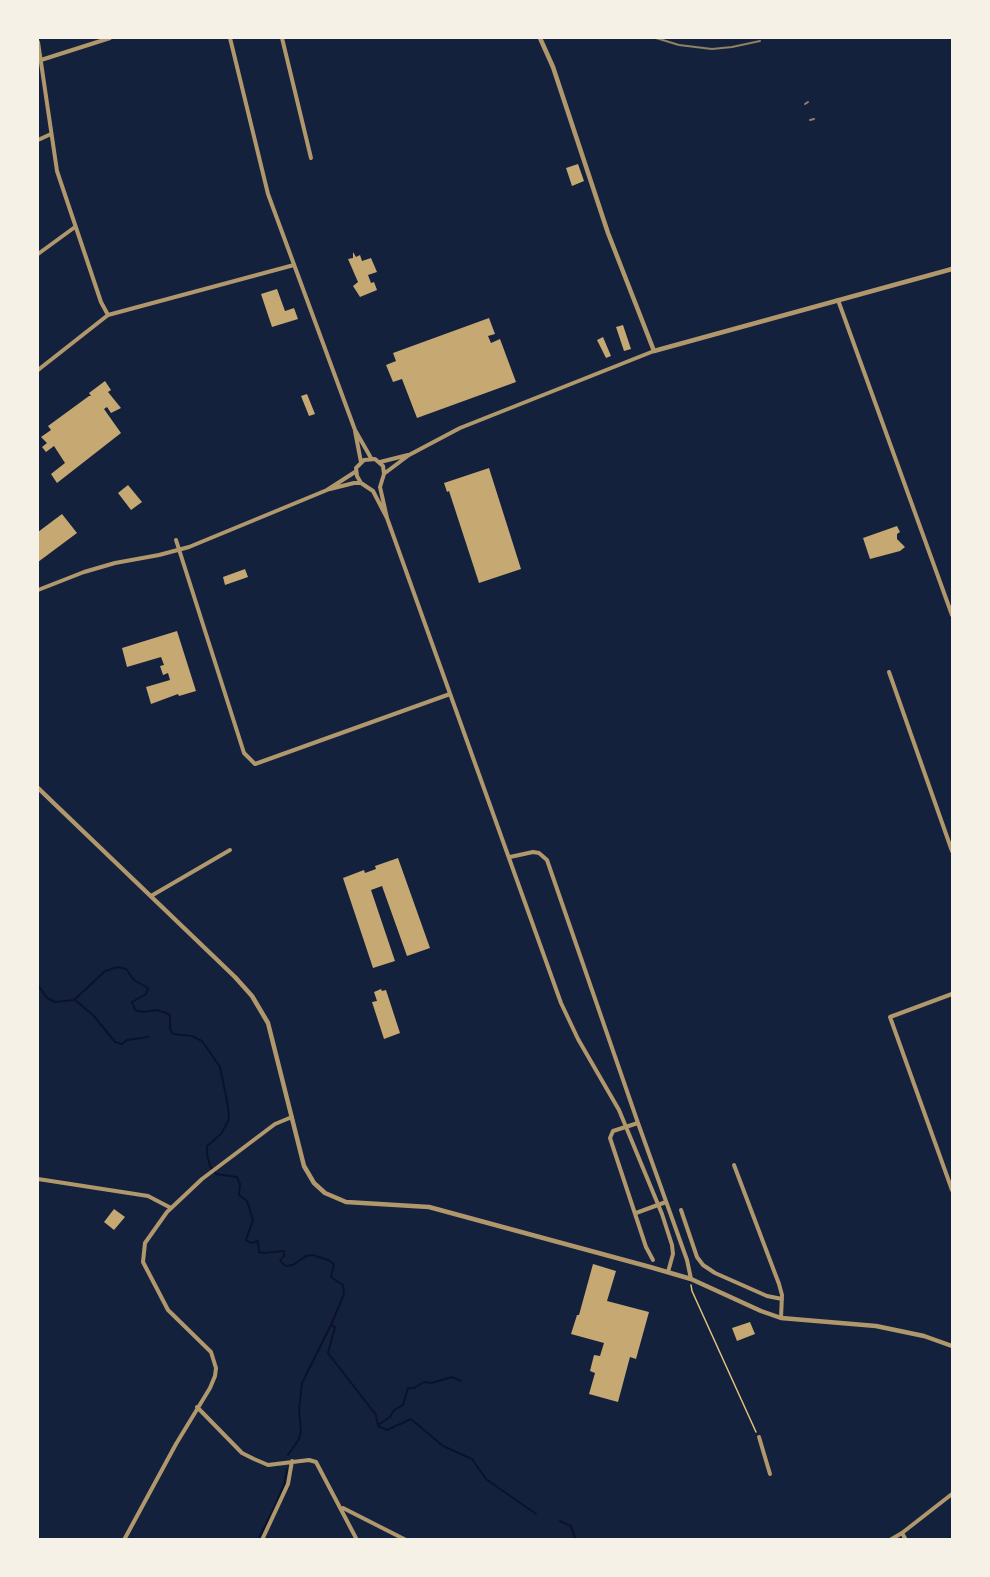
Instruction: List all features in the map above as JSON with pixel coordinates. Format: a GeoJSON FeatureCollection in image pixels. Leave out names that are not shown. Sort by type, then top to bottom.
{"type":"FeatureCollection","features":[{"type":"Feature","properties":{"kind":"street"},"geometry":{"type":"LineString","coordinates":[[40,60],[110,38]]}},
{"type":"Feature","properties":{"kind":"street"},"geometry":{"type":"LineString","coordinates":[[230,38],[265,184],[355,430],[371,458],[383,466],[384,474],[380,491],[387,518],[564,1010],[571,1027],[627,1127],[658,1204],[672,1245],[673,1254],[668,1272]]}},
{"type":"Feature","properties":{"kind":"street"},"geometry":{"type":"LineString","coordinates":[[282,38],[311,158]]}},
{"type":"Feature","properties":{"kind":"street"},"geometry":{"type":"LineString","coordinates":[[540,38],[553,67],[608,233],[654,351]]}},
{"type":"Feature","properties":{"kind":"street"},"geometry":{"type":"LineString","coordinates":[[38,42],[57,171],[101,302],[108,315]]}},
{"type":"Feature","properties":{"kind":"street"},"geometry":{"type":"LineString","coordinates":[[38,140],[51,134]]}},
{"type":"Feature","properties":{"kind":"street"},"geometry":{"type":"LineString","coordinates":[[38,254],[75,227]]}},
{"type":"Feature","properties":{"kind":"street"},"geometry":{"type":"LineString","coordinates":[[38,370],[108,315],[294,265]]}},
{"type":"Feature","properties":{"kind":"street"},"geometry":{"type":"LineString","coordinates":[[384,474],[409,455],[460,428],[654,351],[952,269]]}},
{"type":"Feature","properties":{"kind":"street"},"geometry":{"type":"LineString","coordinates":[[838,300],[952,615]]}},
{"type":"Feature","properties":{"kind":"street"},"geometry":{"type":"LineString","coordinates":[[355,430],[361,462]]}},
{"type":"Feature","properties":{"kind":"street"},"geometry":{"type":"LineString","coordinates":[[380,462],[409,455]]}},
{"type":"Feature","properties":{"kind":"street"},"geometry":{"type":"LineString","coordinates":[[38,590],[115,563],[179,550],[327,490],[352,476],[361,462],[371,458]]}},
{"type":"Feature","properties":{"kind":"street"},"geometry":{"type":"LineString","coordinates":[[356,471],[361,483]]}},
{"type":"Feature","properties":{"kind":"street"},"geometry":{"type":"LineString","coordinates":[[327,490],[354,483],[374,486],[381,482]]}},
{"type":"Feature","properties":{"kind":"street"},"geometry":{"type":"LineString","coordinates":[[368,486],[387,518]]}},
{"type":"Feature","properties":{"kind":"street"},"geometry":{"type":"LineString","coordinates":[[176,540],[244,753],[255,764],[450,694]]}},
{"type":"Feature","properties":{"kind":"street"},"geometry":{"type":"LineString","coordinates":[[889,672],[952,851]]}},
{"type":"Feature","properties":{"kind":"street"},"geometry":{"type":"LineString","coordinates":[[38,788],[235,977],[261,1008],[268,1023],[309,1175],[320,1189],[332,1197],[346,1202],[429,1207],[691,1279],[781,1318],[876,1326],[924,1336],[952,1346]]}},
{"type":"Feature","properties":{"kind":"street"},"geometry":{"type":"LineString","coordinates":[[151,896],[230,850]]}},
{"type":"Feature","properties":{"kind":"street"},"geometry":{"type":"LineString","coordinates":[[510,857],[533,852],[547,860],[687,1260],[691,1279]]}},
{"type":"Feature","properties":{"kind":"street"},"geometry":{"type":"LineString","coordinates":[[952,994],[890,1017],[952,1190]]}},
{"type":"Feature","properties":{"kind":"street"},"geometry":{"type":"LineString","coordinates":[[124,1539],[215,1376],[215,1359],[205,1345],[168,1310],[143,1262],[145,1243],[171,1208],[211,1171],[275,1124],[292,1117]]}},
{"type":"Feature","properties":{"kind":"street"},"geometry":{"type":"LineString","coordinates":[[638,1123],[613,1131],[610,1138],[646,1246],[653,1260]]}},
{"type":"Feature","properties":{"kind":"street"},"geometry":{"type":"LineString","coordinates":[[734,1164],[779,1284],[782,1299],[781,1318]]}},
{"type":"Feature","properties":{"kind":"street"},"geometry":{"type":"LineString","coordinates":[[38,1179],[148,1196],[171,1208]]}},
{"type":"Feature","properties":{"kind":"street"},"geometry":{"type":"LineString","coordinates":[[636,1213],[666,1202]]}},
{"type":"Feature","properties":{"kind":"street"},"geometry":{"type":"LineString","coordinates":[[681,1210],[697,1257],[703,1265],[715,1273],[767,1296],[782,1299]]}},
{"type":"Feature","properties":{"kind":"street"},"geometry":{"type":"LineString","coordinates":[[197,1407],[242,1453],[268,1465],[292,1461],[316,1462],[357,1539]]}},
{"type":"Feature","properties":{"kind":"street"},"geometry":{"type":"LineString","coordinates":[[759,1437],[770,1474]]}},
{"type":"Feature","properties":{"kind":"street"},"geometry":{"type":"LineString","coordinates":[[262,1539],[288,1484],[292,1461]]}},
{"type":"Feature","properties":{"kind":"street"},"geometry":{"type":"LineString","coordinates":[[890,1539],[902,1533],[952,1494]]}},
{"type":"Feature","properties":{"kind":"street"},"geometry":{"type":"LineString","coordinates":[[341,1507],[406,1539]]}},
{"type":"Feature","properties":{"kind":"street"},"geometry":{"type":"LineString","coordinates":[[902,1533],[906,1539]]}},
{"type":"Feature","properties":{"kind":"path"},"geometry":{"type":"LineString","coordinates":[[691,1279],[692,1291],[759,1437]]}},
{"type":"Feature","properties":{"kind":"building"},"geometry":{"type":"Polygon","coordinates":[[[578,164],[584,181],[572,186],[566,168],[578,164]]]}},
{"type":"Feature","properties":{"kind":"building"},"geometry":{"type":"Polygon","coordinates":[[[353,252],[356,257],[360,255],[362,261],[371,258],[377,272],[368,275],[377,290],[360,297],[353,286],[358,282],[348,259],[353,258],[353,252]]]}},
{"type":"Feature","properties":{"kind":"building"},"geometry":{"type":"Polygon","coordinates":[[[277,289],[285,311],[294,308],[298,319],[272,327],[261,294],[277,289]]]}},
{"type":"Feature","properties":{"kind":"building"},"geometry":{"type":"Polygon","coordinates":[[[489,318],[495,334],[488,336],[491,343],[500,339],[516,382],[417,418],[402,379],[393,382],[386,365],[396,361],[393,353],[489,318]]]}},
{"type":"Feature","properties":{"kind":"building"},"geometry":{"type":"Polygon","coordinates":[[[623,325],[631,349],[624,351],[616,327],[623,325]]]}},
{"type":"Feature","properties":{"kind":"building"},"geometry":{"type":"Polygon","coordinates":[[[603,337],[611,356],[606,358],[597,340],[603,337]]]}},
{"type":"Feature","properties":{"kind":"building"},"geometry":{"type":"Polygon","coordinates":[[[105,381],[111,390],[108,392],[121,408],[111,413],[107,407],[104,409],[121,433],[57,483],[51,474],[65,463],[54,446],[46,452],[42,447],[47,443],[41,437],[51,430],[48,426],[91,396],[89,393],[105,381]]]}},
{"type":"Feature","properties":{"kind":"building"},"geometry":{"type":"Polygon","coordinates":[[[307,394],[315,414],[309,416],[301,396],[307,394]]]}},
{"type":"Feature","properties":{"kind":"building"},"geometry":{"type":"Polygon","coordinates":[[[489,468],[521,569],[479,583],[449,491],[447,492],[444,483],[489,468]]]}},
{"type":"Feature","properties":{"kind":"building"},"geometry":{"type":"Polygon","coordinates":[[[128,485],[142,502],[131,510],[118,493],[128,485]]]}},
{"type":"Feature","properties":{"kind":"building"},"geometry":{"type":"Polygon","coordinates":[[[62,514],[77,533],[38,562],[38,532],[62,514]]]}},
{"type":"Feature","properties":{"kind":"building"},"geometry":{"type":"Polygon","coordinates":[[[897,526],[900,532],[897,534],[897,539],[905,547],[900,551],[870,559],[863,538],[897,526]]]}},
{"type":"Feature","properties":{"kind":"building"},"geometry":{"type":"Polygon","coordinates":[[[245,569],[248,577],[225,585],[223,577],[245,569]]]}},
{"type":"Feature","properties":{"kind":"building"},"geometry":{"type":"Polygon","coordinates":[[[177,631],[196,691],[179,696],[178,694],[151,704],[146,687],[170,680],[168,673],[163,675],[160,666],[164,665],[161,657],[127,667],[122,648],[177,631]]]}},
{"type":"Feature","properties":{"kind":"building"},"geometry":{"type":"Polygon","coordinates":[[[398,858],[430,948],[407,956],[382,886],[371,890],[395,961],[373,968],[343,878],[364,870],[365,873],[376,869],[375,866],[398,858]]]}},
{"type":"Feature","properties":{"kind":"building"},"geometry":{"type":"Polygon","coordinates":[[[381,989],[386,990],[400,1033],[384,1039],[372,1002],[377,1001],[374,992],[381,989]]]}},
{"type":"Feature","properties":{"kind":"building"},"geometry":{"type":"Polygon","coordinates":[[[114,1209],[125,1217],[114,1230],[104,1222],[114,1209]]]}},
{"type":"Feature","properties":{"kind":"building"},"geometry":{"type":"Polygon","coordinates":[[[593,1264],[616,1271],[607,1301],[649,1312],[636,1359],[630,1357],[618,1402],[589,1394],[595,1373],[590,1371],[594,1355],[600,1356],[604,1343],[571,1334],[577,1315],[579,1315],[593,1264]]]}},
{"type":"Feature","properties":{"kind":"building"},"geometry":{"type":"Polygon","coordinates":[[[750,1322],[755,1334],[737,1341],[732,1328],[750,1322]]]}},
{"type":"Feature","properties":{"kind":"waterway"},"geometry":{"type":"LineString","coordinates":[[38,985],[47,998],[55,1002],[74,1000],[105,971],[118,967],[126,969],[134,980],[148,988],[146,994],[132,1002],[135,1010],[164,1012],[170,1015],[170,1029],[173,1034],[192,1036],[202,1041],[220,1067],[229,1119],[221,1134],[207,1146],[207,1155],[210,1166],[216,1174],[237,1177],[240,1184],[239,1195],[247,1201],[253,1220],[246,1240],[251,1243],[258,1241],[259,1252],[284,1251],[284,1256],[280,1261],[286,1266],[293,1265],[306,1256],[312,1255],[334,1264],[331,1277],[343,1285],[344,1294],[331,1325],[335,1327],[328,1353],[376,1415],[378,1426],[387,1430],[411,1419],[443,1446],[472,1459],[486,1479],[536,1514]]}},
{"type":"Feature","properties":{"kind":"waterway"},"geometry":{"type":"LineString","coordinates":[[75,1000],[93,1015],[115,1042],[122,1044],[127,1040],[148,1037]]}},
{"type":"Feature","properties":{"kind":"waterway"},"geometry":{"type":"LineString","coordinates":[[288,1455],[299,1439],[301,1431],[299,1410],[302,1383],[331,1325]]}},
{"type":"Feature","properties":{"kind":"waterway"},"geometry":{"type":"LineString","coordinates":[[378,1425],[403,1405],[408,1388],[414,1388],[424,1382],[431,1383],[452,1377],[461,1381]]}},
{"type":"Feature","properties":{"kind":"waterway"},"geometry":{"type":"LineString","coordinates":[[258,1540],[284,1484],[287,1469]]}},
{"type":"Feature","properties":{"kind":"waterway"},"geometry":{"type":"LineString","coordinates":[[560,1521],[571,1526],[578,1540]]}},
{"type":"Feature","properties":{"kind":"railway"},"geometry":{"type":"LineString","coordinates":[[656,38],[679,45],[712,49],[760,41]]}},
{"type":"Feature","properties":{"kind":"railway"},"geometry":{"type":"LineString","coordinates":[[810,120],[814,119]]}}]}
